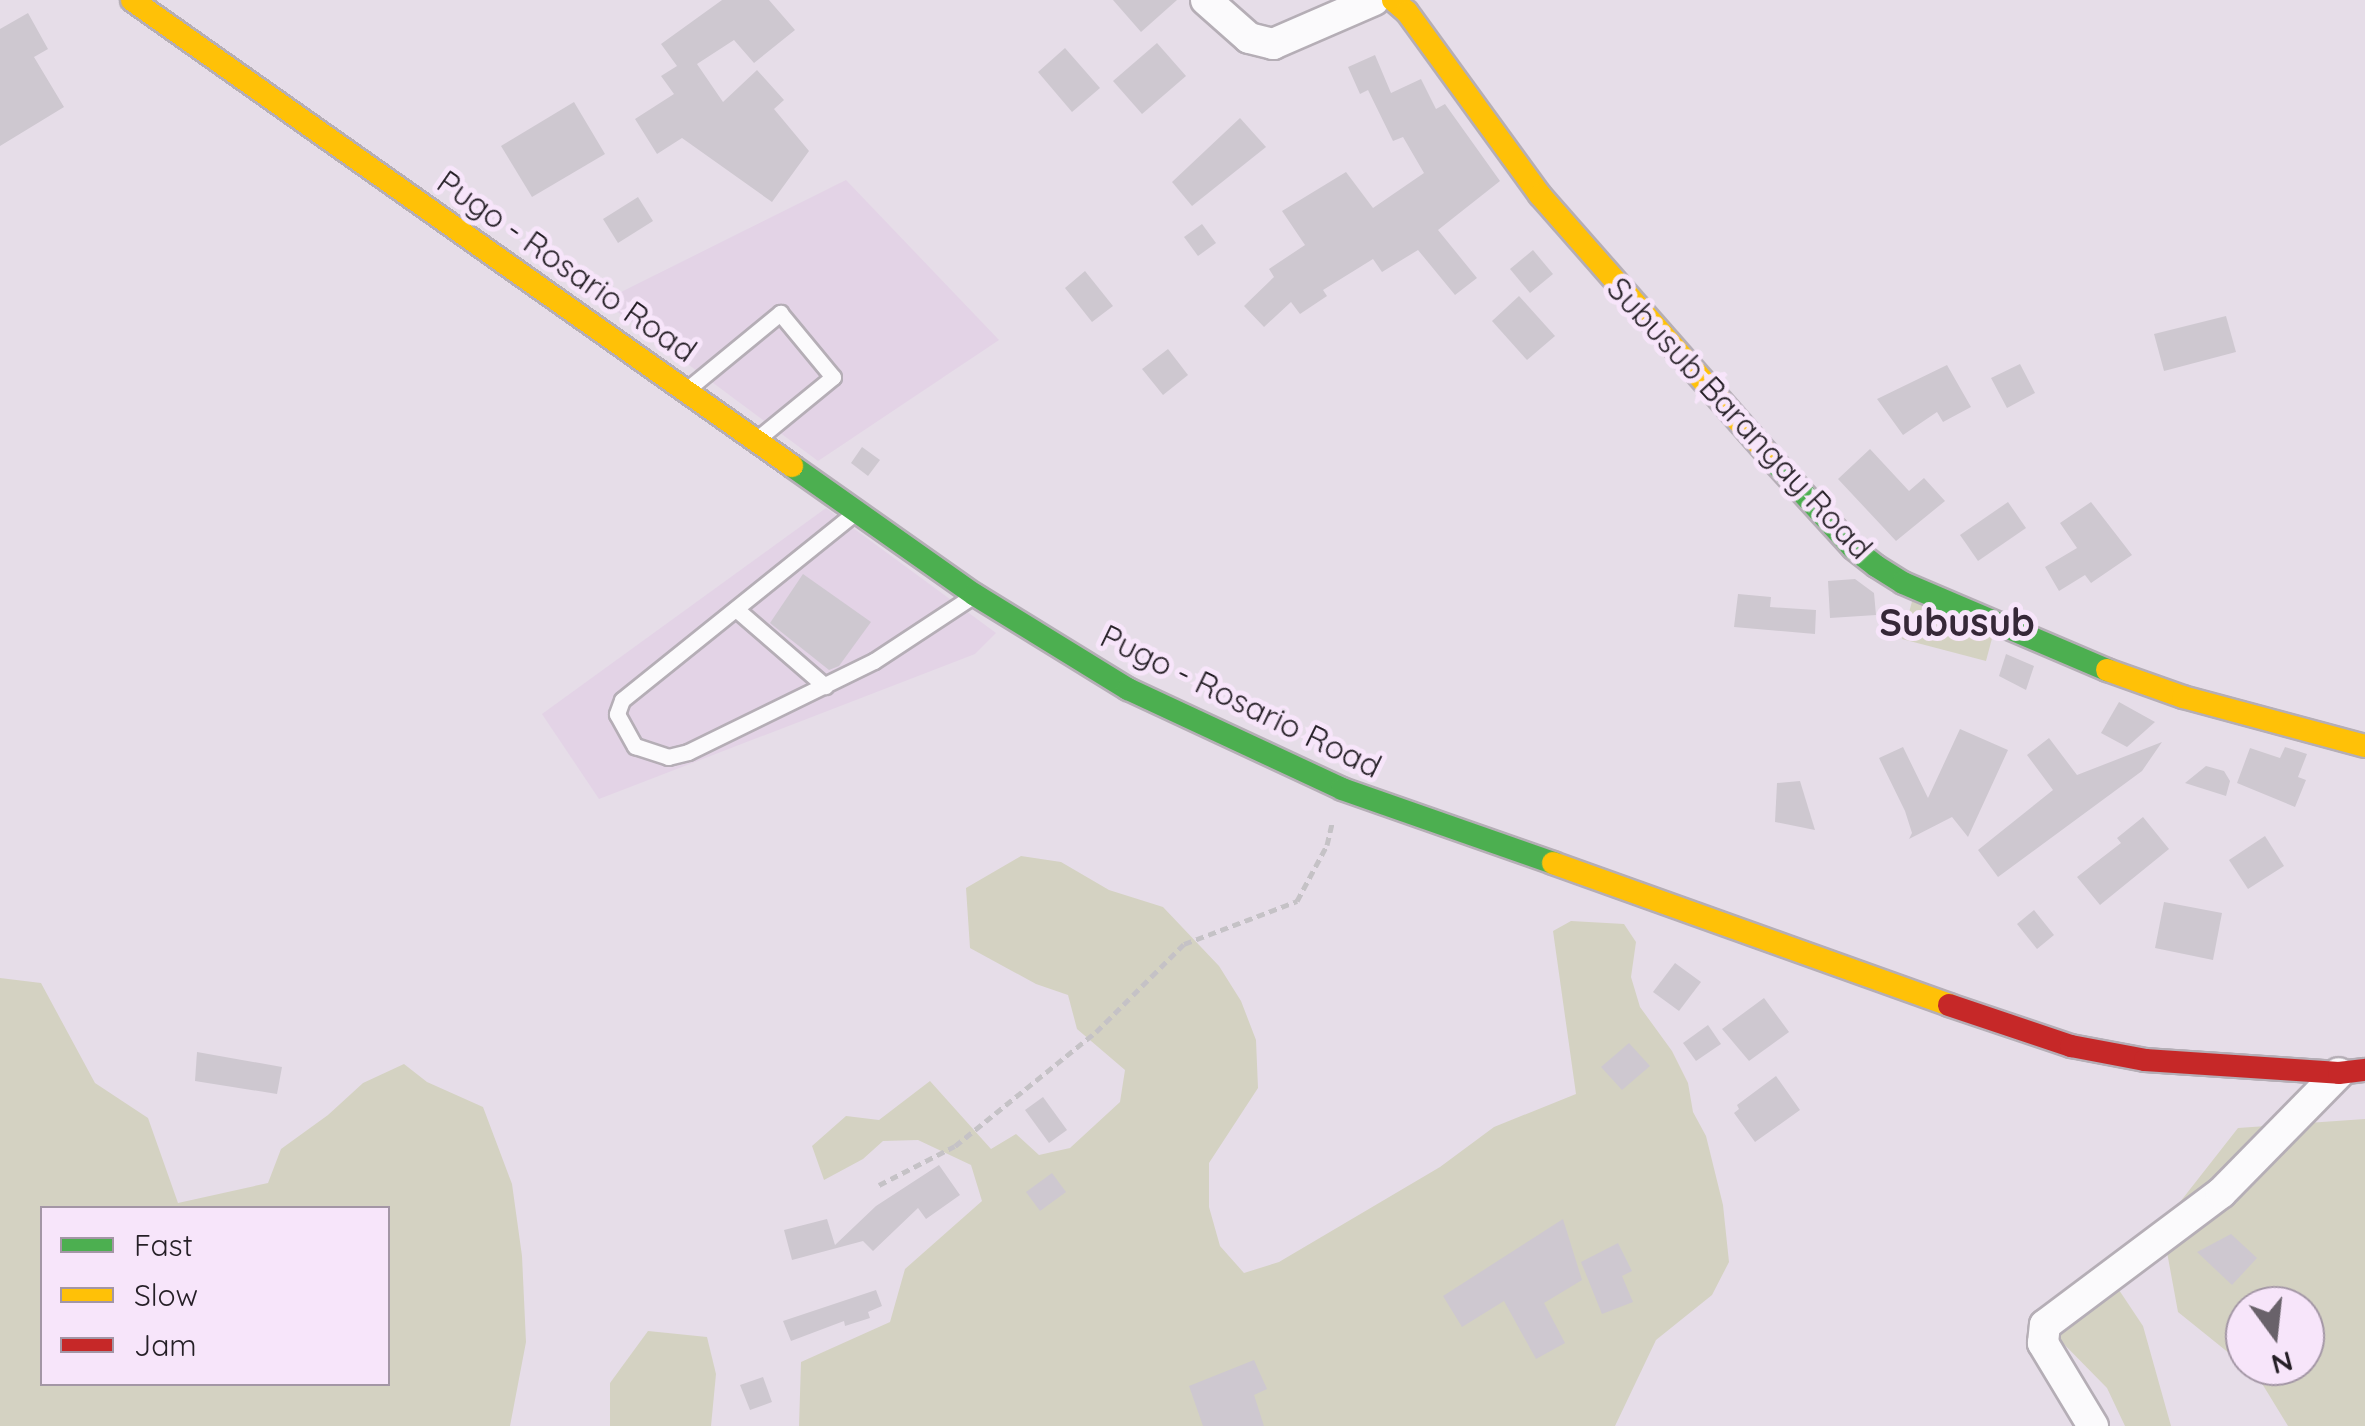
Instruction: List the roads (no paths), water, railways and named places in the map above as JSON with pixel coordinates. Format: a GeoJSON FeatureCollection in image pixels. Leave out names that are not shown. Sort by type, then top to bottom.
{"type":"FeatureCollection","features":[{"type":"Feature","properties":{"kind":"main road","name":"Pugo - Rosario Road"},"geometry":{"type":"LineString","coordinates":[[132,0],[758,438],[974,595],[1128,689],[1342,789],[1842,964],[1989,1021],[2070,1046],[2145,1060],[2352,1072]]}},
{"type":"Feature","properties":{"kind":"main road","name":"Subusub Barangay Road"},"geometry":{"type":"LineString","coordinates":[[1393,0],[1407,12],[1540,196],[1853,548],[1876,566],[1903,583],[2089,664],[2183,698],[2262,715],[2365,746]]}},
{"type":"Feature","properties":{"kind":"street"},"geometry":{"type":"LineString","coordinates":[[1206,0],[1248,38],[1273,44],[1374,0]]}},
{"type":"Feature","properties":{"kind":"street"},"geometry":{"type":"LineString","coordinates":[[2094,1426],[2043,1343],[2046,1325],[2221,1193],[2352,1072]]}},
{"type":"Feature","properties":{"kind":"lane"},"geometry":{"type":"LineString","coordinates":[[687,390],[780,313],[833,377],[758,438]]}},
{"type":"Feature","properties":{"kind":"lane"},"geometry":{"type":"LineString","coordinates":[[857,512],[622,700],[618,714],[634,746],[668,757],[688,752],[874,660],[974,595]]}},
{"type":"Feature","properties":{"kind":"lane"},"geometry":{"type":"LineString","coordinates":[[736,609],[825,686]]}},
{"type":"Feature","properties":{"kind":"district","name":"Subusub"},"geometry":{"type":"Point","coordinates":[1957,623]}}]}
